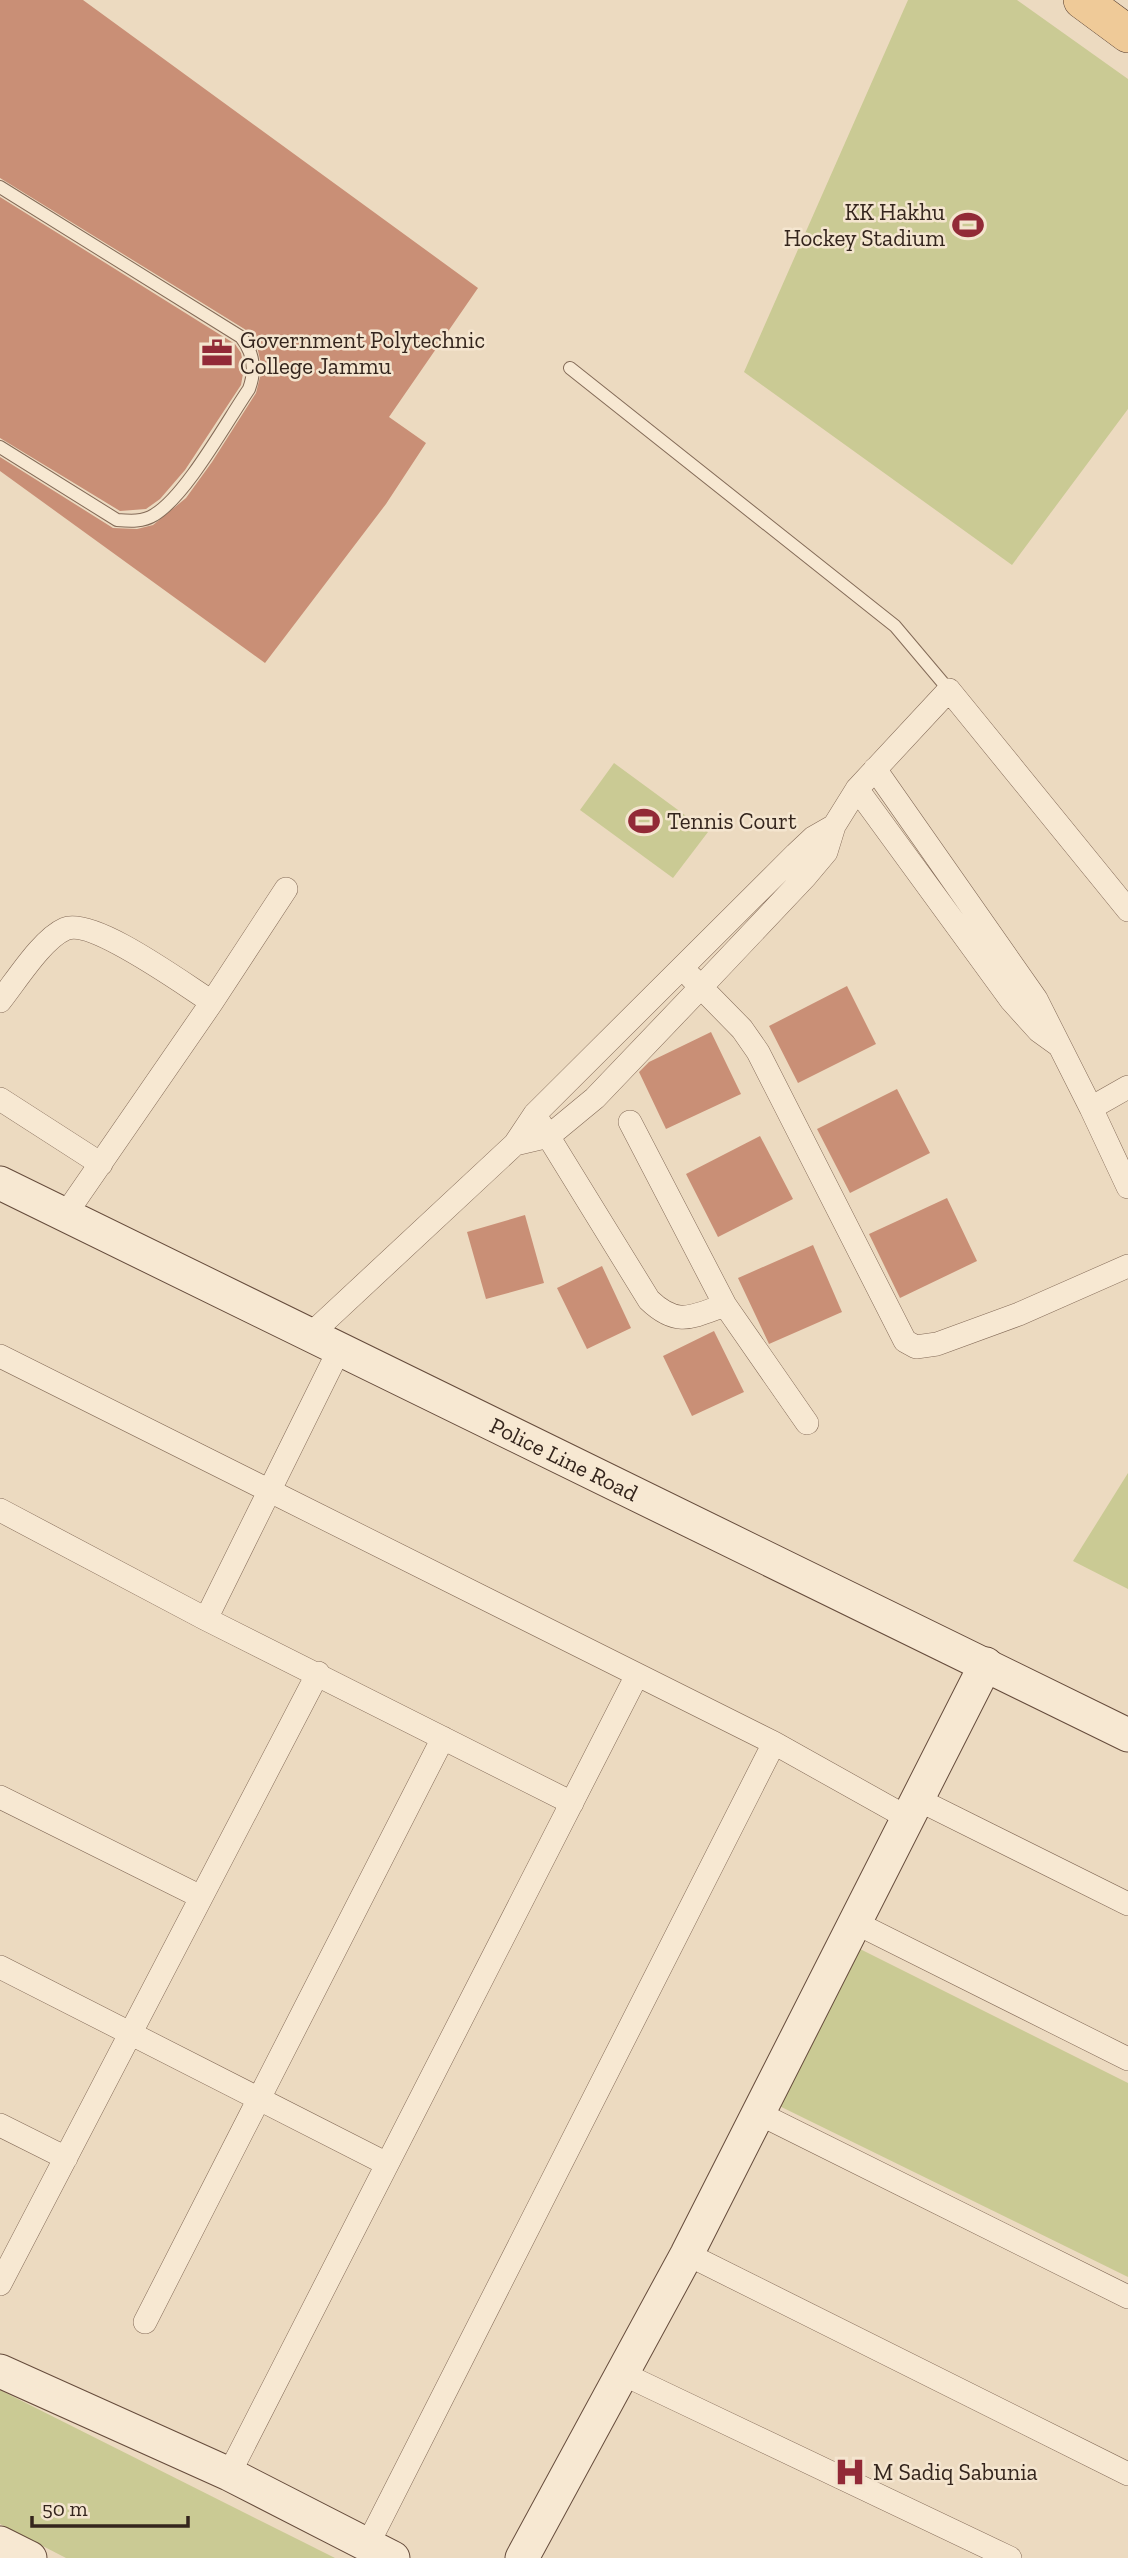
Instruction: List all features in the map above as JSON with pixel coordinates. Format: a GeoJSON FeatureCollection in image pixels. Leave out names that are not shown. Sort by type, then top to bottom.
{"type":"FeatureCollection","features":[{"type":"Feature","properties":{"kind":"main road"},"geometry":{"type":"LineString","coordinates":[[1082,0],[1128,34]]}},
{"type":"Feature","properties":{"kind":"street"},"geometry":{"type":"LineString","coordinates":[[515,1144],[549,1136],[595,1098],[826,852],[834,826],[857,789],[949,690],[1128,910]]}},
{"type":"Feature","properties":{"kind":"street"},"geometry":{"type":"LineString","coordinates":[[875,769],[1036,999],[1128,1187]]}},
{"type":"Feature","properties":{"kind":"street"},"geometry":{"type":"LineString","coordinates":[[857,789],[1011,1000],[1039,1031],[1057,1044]]}},
{"type":"Feature","properties":{"kind":"street"},"geometry":{"type":"LineString","coordinates":[[310,1335],[515,1144],[535,1114],[683,970],[804,846],[834,826]]}},
{"type":"Feature","properties":{"kind":"street"},"geometry":{"type":"LineString","coordinates":[[65,1215],[212,1002],[286,889]]}},
{"type":"Feature","properties":{"kind":"street"},"geometry":{"type":"LineString","coordinates":[[0,1001],[56,935],[70,927],[80,927],[107,937],[212,1002]]}},
{"type":"Feature","properties":{"kind":"street"},"geometry":{"type":"LineString","coordinates":[[683,970],[702,986],[742,1029],[758,1052],[905,1341],[911,1345],[937,1344],[1007,1318],[1128,1266]]}},
{"type":"Feature","properties":{"kind":"street"},"geometry":{"type":"LineString","coordinates":[[1091,1108],[1128,1087]]}},
{"type":"Feature","properties":{"kind":"street"},"geometry":{"type":"LineString","coordinates":[[0,1099],[101,1164]]}},
{"type":"Feature","properties":{"kind":"street"},"geometry":{"type":"LineString","coordinates":[[535,1114],[649,1300],[659,1310],[672,1317],[682,1318],[725,1305]]}},
{"type":"Feature","properties":{"kind":"street"},"geometry":{"type":"LineString","coordinates":[[630,1122],[725,1305],[807,1423]]}},
{"type":"Feature","properties":{"kind":"street","name":"Police Line Road"},"geometry":{"type":"LineString","coordinates":[[0,1183],[1128,1735]]}},
{"type":"Feature","properties":{"kind":"street"},"geometry":{"type":"LineString","coordinates":[[206,1619],[339,1350]]}},
{"type":"Feature","properties":{"kind":"street"},"geometry":{"type":"LineString","coordinates":[[0,1356],[775,1743],[913,1809],[1128,1904]]}},
{"type":"Feature","properties":{"kind":"street"},"geometry":{"type":"LineString","coordinates":[[0,1510],[206,1619],[572,1802]]}},
{"type":"Feature","properties":{"kind":"street"},"geometry":{"type":"LineString","coordinates":[[522,2558],[687,2253],[986,1664]]}},
{"type":"Feature","properties":{"kind":"street"},"geometry":{"type":"LineString","coordinates":[[0,2284],[318,1673]]}},
{"type":"Feature","properties":{"kind":"street"},"geometry":{"type":"LineString","coordinates":[[229,2474],[637,1675]]}},
{"type":"Feature","properties":{"kind":"street"},"geometry":{"type":"LineString","coordinates":[[145,2322],[443,1738]]}},
{"type":"Feature","properties":{"kind":"street"},"geometry":{"type":"LineString","coordinates":[[0,2371],[229,2474],[380,2551],[775,1743]]}},
{"type":"Feature","properties":{"kind":"street"},"geometry":{"type":"LineString","coordinates":[[0,1797],[201,1897]]}},
{"type":"Feature","properties":{"kind":"street"},"geometry":{"type":"LineString","coordinates":[[854,1922],[1128,2059]]}},
{"type":"Feature","properties":{"kind":"street"},"geometry":{"type":"LineString","coordinates":[[0,1967],[387,2164]]}},
{"type":"Feature","properties":{"kind":"street"},"geometry":{"type":"LineString","coordinates":[[758,2113],[1128,2297]]}},
{"type":"Feature","properties":{"kind":"street"},"geometry":{"type":"LineString","coordinates":[[0,2125],[66,2158]]}},
{"type":"Feature","properties":{"kind":"street"},"geometry":{"type":"LineString","coordinates":[[687,2253],[1128,2474]]}},
{"type":"Feature","properties":{"kind":"street"},"geometry":{"type":"LineString","coordinates":[[621,2373],[1010,2558]]}},
{"type":"Feature","properties":{"kind":"lane"},"geometry":{"type":"LineString","coordinates":[[0,187],[241,337],[251,354],[254,371],[249,389],[179,491],[152,516],[133,521],[117,520],[0,447]]}},
{"type":"Feature","properties":{"kind":"lane"},"geometry":{"type":"LineString","coordinates":[[570,368],[895,626],[949,690]]}},
{"type":"Feature","properties":{"kind":"green space","name":"KK Hakhu Hockey Stadium"},"geometry":{"type":"Polygon","coordinates":[[[908,0],[1017,0],[1128,79],[1128,409],[1012,565],[744,372],[908,0]]]}},
{"type":"Feature","properties":{"kind":"green space","name":"Tennis Court"},"geometry":{"type":"Polygon","coordinates":[[[614,763],[708,832],[673,878],[580,810],[614,763]]]}},
{"type":"Feature","properties":{"kind":"green space"},"geometry":{"type":"Polygon","coordinates":[[[1128,1473],[1128,1589],[1073,1561],[1128,1473]]]}},
{"type":"Feature","properties":{"kind":"green space"},"geometry":{"type":"Polygon","coordinates":[[[844,1941],[1128,2083],[1128,2277],[761,2097],[844,1941]]]}},
{"type":"Feature","properties":{"kind":"green space"},"geometry":{"type":"Polygon","coordinates":[[[0,2390],[335,2558],[66,2558],[0,2524],[0,2390]]]}},
{"type":"Feature","properties":{"kind":"building","name":"Government Polytechnic College Jammu"},"geometry":{"type":"Polygon","coordinates":[[[0,0],[83,0],[478,288],[389,417],[426,443],[386,504],[265,663],[0,471],[0,457],[113,528],[137,529],[153,525],[186,498],[212,462],[256,393],[262,369],[257,346],[246,330],[0,178],[0,0]]]}},
{"type":"Feature","properties":{"kind":"building"},"geometry":{"type":"Polygon","coordinates":[[[0,197],[235,344],[241,353],[244,368],[241,385],[185,470],[160,499],[146,509],[120,511],[0,438],[0,197]]]}},
{"type":"Feature","properties":{"kind":"building"},"geometry":{"type":"Polygon","coordinates":[[[847,986],[876,1044],[798,1083],[769,1026],[847,986]]]}},
{"type":"Feature","properties":{"kind":"building"},"geometry":{"type":"Polygon","coordinates":[[[711,1032],[741,1094],[666,1129],[639,1072],[649,1062],[711,1032]]]}},
{"type":"Feature","properties":{"kind":"building"},"geometry":{"type":"Polygon","coordinates":[[[897,1089],[930,1153],[850,1193],[817,1129],[897,1089]]]}},
{"type":"Feature","properties":{"kind":"building"},"geometry":{"type":"Polygon","coordinates":[[[760,1136],[793,1199],[718,1237],[686,1174],[760,1136]]]}},
{"type":"Feature","properties":{"kind":"building"},"geometry":{"type":"Polygon","coordinates":[[[947,1198],[977,1261],[900,1298],[869,1234],[947,1198]]]}},
{"type":"Feature","properties":{"kind":"building"},"geometry":{"type":"Polygon","coordinates":[[[525,1215],[544,1283],[486,1299],[467,1232],[525,1215]]]}},
{"type":"Feature","properties":{"kind":"building"},"geometry":{"type":"Polygon","coordinates":[[[813,1245],[842,1312],[769,1344],[738,1278],[813,1245]]]}},
{"type":"Feature","properties":{"kind":"building"},"geometry":{"type":"Polygon","coordinates":[[[602,1266],[631,1328],[587,1349],[557,1288],[602,1266]]]}},
{"type":"Feature","properties":{"kind":"building"},"geometry":{"type":"Polygon","coordinates":[[[714,1331],[744,1392],[692,1416],[663,1356],[714,1331]]]}},
{"type":"Feature","properties":{"kind":"place","name":"KK Hakhu Hockey Stadium"},"geometry":{"type":"Point","coordinates":[968,225]}},
{"type":"Feature","properties":{"kind":"place","name":"Government Polytechnic College Jammu"},"geometry":{"type":"Point","coordinates":[217,353]}},
{"type":"Feature","properties":{"kind":"place","name":"Tennis Court"},"geometry":{"type":"Point","coordinates":[644,821]}},
{"type":"Feature","properties":{"kind":"place","name":"M Sadiq Sabunia"},"geometry":{"type":"Point","coordinates":[850,2472]}}]}
